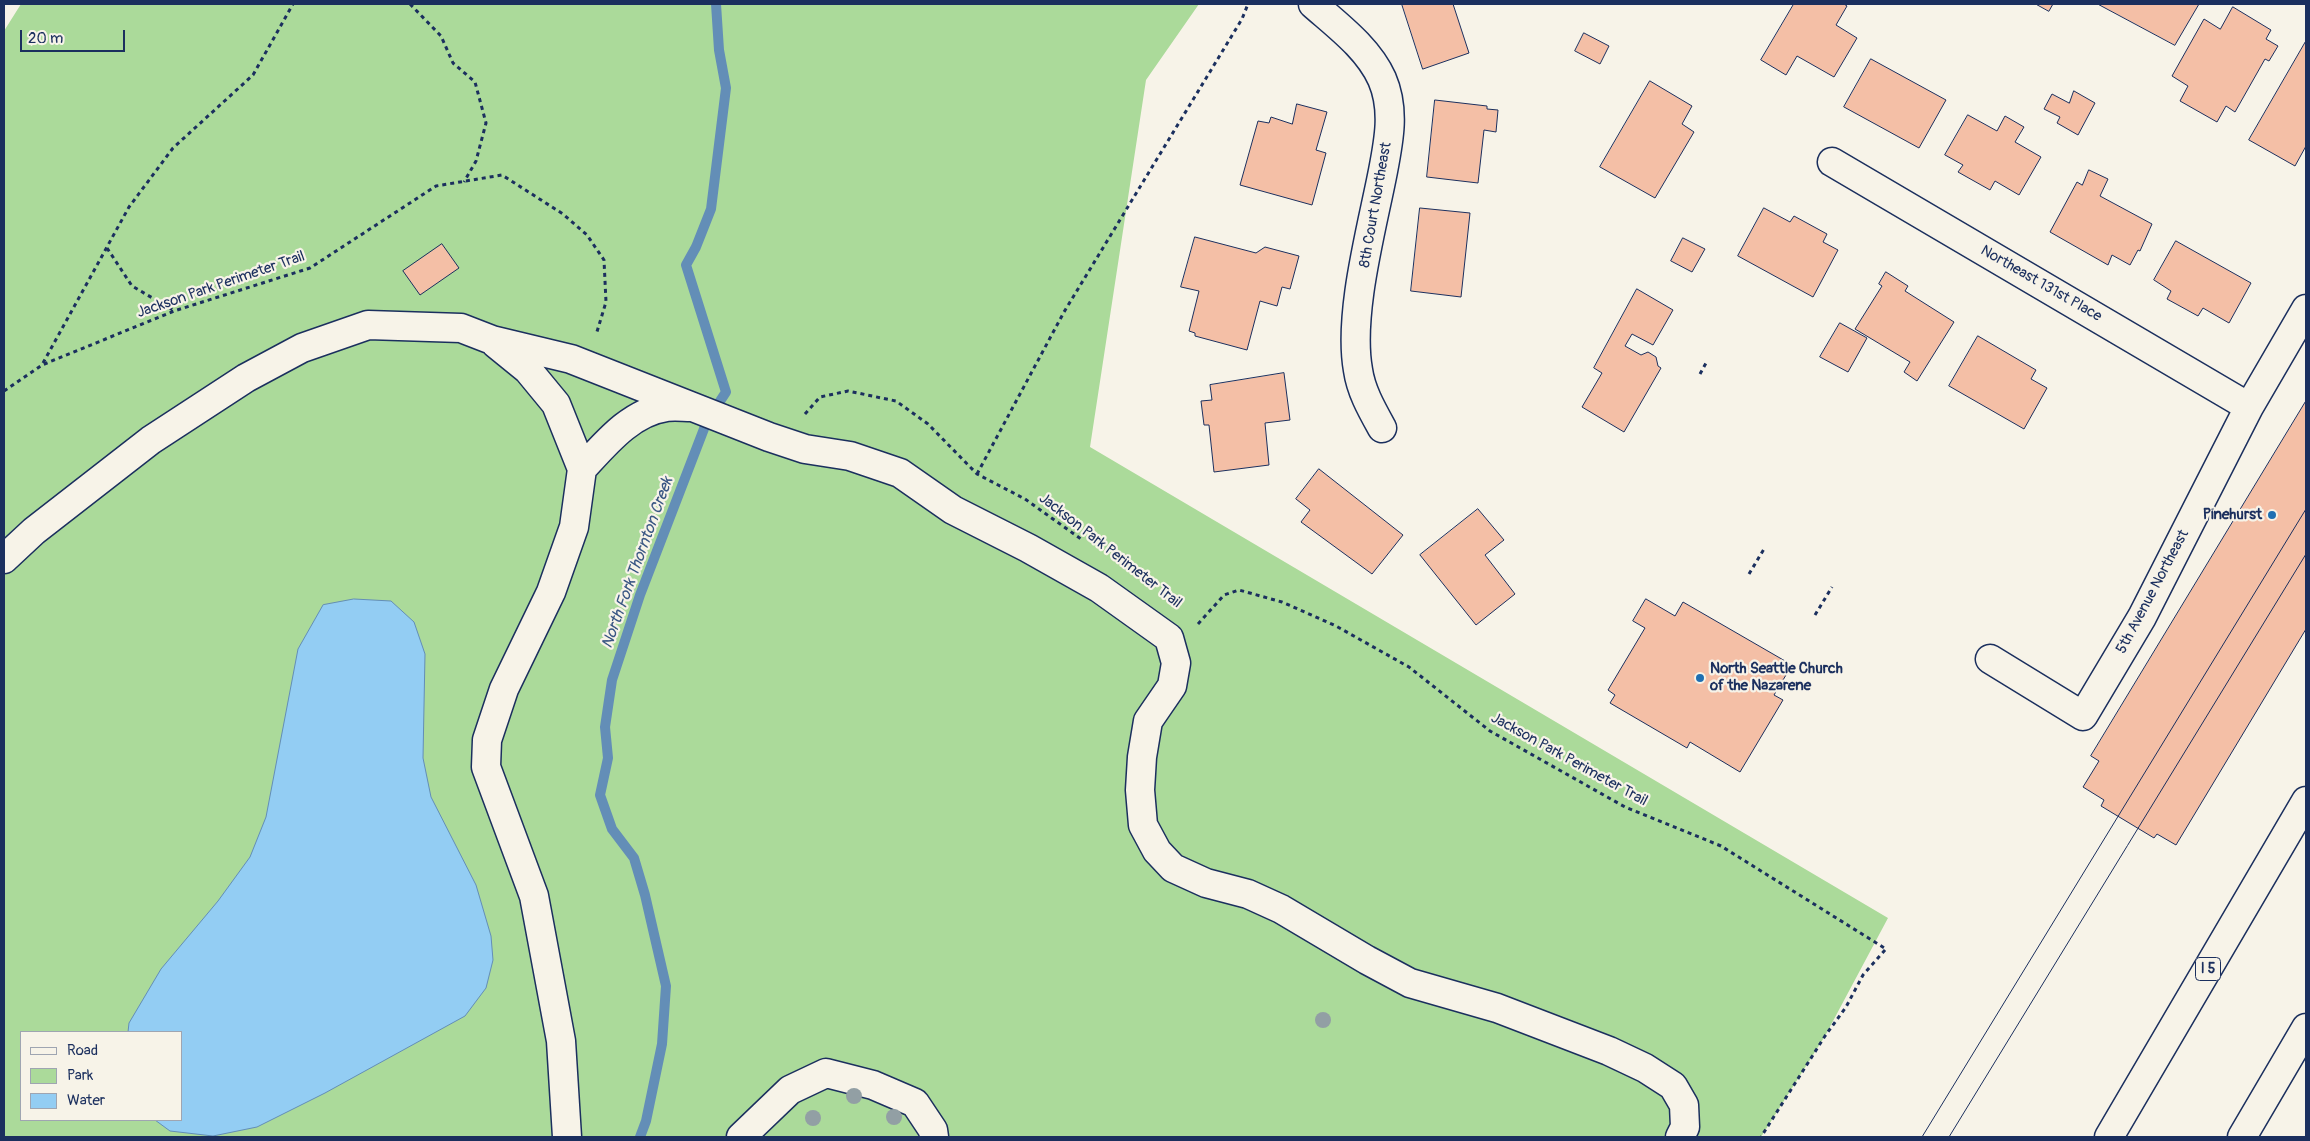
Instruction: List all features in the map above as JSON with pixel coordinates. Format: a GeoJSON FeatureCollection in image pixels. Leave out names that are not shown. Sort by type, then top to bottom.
{"type":"FeatureCollection","features":[{"type":"Feature","properties":{"kind":"main road","name":"8th Court Northeast"},"geometry":{"type":"LineString","coordinates":[[1313,4],[1360,47],[1374,64],[1382,79],[1390,111],[1388,145],[1356,324],[1358,370],[1371,408],[1382,428]]}},
{"type":"Feature","properties":{"kind":"main road","name":"Northeast 131st Place"},"geometry":{"type":"LineString","coordinates":[[1832,162],[2249,407]]}},
{"type":"Feature","properties":{"kind":"main road","name":"5th Avenue Northeast"},"geometry":{"type":"LineString","coordinates":[[1990,659],[2084,716],[2142,617],[2249,407],[2306,309]]}},
{"type":"Feature","properties":{"kind":"main road"},"geometry":{"type":"LineString","coordinates":[[4,560],[34,531],[151,440],[217,396],[302,348],[368,325],[460,328],[492,340],[571,359],[769,437],[805,449],[850,456],[900,473],[953,510],[1028,548],[1099,588],[1169,638],[1176,663],[1172,686],[1148,721],[1142,757],[1140,790],[1143,825],[1157,851],[1173,868],[1206,883],[1248,894],[1281,909],[1410,983],[1497,1008],[1609,1051],[1645,1068],[1673,1086],[1684,1106],[1685,1127],[1680,1137]]}},
{"type":"Feature","properties":{"kind":"main road"},"geometry":{"type":"LineString","coordinates":[[492,340],[528,370],[556,404],[582,469],[574,527],[551,592],[504,689],[487,740],[486,767],[534,896],[561,1041],[567,1137]]}},
{"type":"Feature","properties":{"kind":"main road"},"geometry":{"type":"LineString","coordinates":[[582,469],[613,435],[638,417],[667,407],[695,407]]}},
{"type":"Feature","properties":{"kind":"main road","name":"I 5"},"geometry":{"type":"LineString","coordinates":[[2109,1137],[2306,801]]}},
{"type":"Feature","properties":{"kind":"main road"},"geometry":{"type":"LineString","coordinates":[[2242,1137],[2306,1028]]}},
{"type":"Feature","properties":{"kind":"main road"},"geometry":{"type":"LineString","coordinates":[[741,1137],[790,1090],[826,1073],[872,1084],[915,1103],[933,1130],[934,1137]]}},
{"type":"Feature","properties":{"kind":"path"},"geometry":{"type":"LineString","coordinates":[[42,365],[129,207],[173,148],[253,75],[292,4]]}},
{"type":"Feature","properties":{"kind":"path"},"geometry":{"type":"LineString","coordinates":[[410,4],[441,36],[453,63],[476,82],[486,123],[476,161],[464,182]]}},
{"type":"Feature","properties":{"kind":"path"},"geometry":{"type":"LineString","coordinates":[[977,474],[1064,312],[1242,19],[1248,4]]}},
{"type":"Feature","properties":{"kind":"path","name":"Jackson Park Perimeter Trail"},"geometry":{"type":"LineString","coordinates":[[4,391],[42,365],[174,310],[310,268],[436,186],[502,175],[563,214],[587,235],[604,260],[606,302],[593,343]]}},
{"type":"Feature","properties":{"kind":"path"},"geometry":{"type":"LineString","coordinates":[[107,248],[132,286],[174,310]]}},
{"type":"Feature","properties":{"kind":"path"},"geometry":{"type":"LineString","coordinates":[[1700,374],[1706,363]]}},
{"type":"Feature","properties":{"kind":"path","name":"Jackson Park Perimeter Trail"},"geometry":{"type":"LineString","coordinates":[[820,397],[848,391],[896,401],[928,424],[977,474],[1025,499],[1086,543]]}},
{"type":"Feature","properties":{"kind":"path"},"geometry":{"type":"LineString","coordinates":[[1749,574],[1764,549]]}},
{"type":"Feature","properties":{"kind":"path"},"geometry":{"type":"LineString","coordinates":[[1816,615],[1832,587]]}},
{"type":"Feature","properties":{"kind":"path","name":"Jackson Park Perimeter Trail"},"geometry":{"type":"LineString","coordinates":[[1197,626],[1224,595],[1239,590],[1282,602],[1336,626],[1409,668],[1490,731],[1625,807],[1720,846],[1886,948],[1863,975],[1846,1007],[1825,1036],[1761,1137]]}},
{"type":"Feature","properties":{"kind":"green space"},"geometry":{"type":"Polygon","coordinates":[[[21,4],[1199,4],[1146,80],[1090,447],[1888,918],[1825,1036],[1761,1137],[4,1137],[4,31],[21,4]]]}},
{"type":"Feature","properties":{"kind":"water"},"geometry":{"type":"Polygon","coordinates":[[[354,599],[391,601],[414,622],[425,654],[423,758],[431,797],[476,885],[491,936],[493,960],[486,988],[465,1016],[325,1093],[257,1127],[213,1136],[170,1131],[156,1121],[182,1121],[182,1031],[128,1031],[129,1023],[161,969],[218,901],[250,857],[266,817],[298,649],[323,605],[354,599]]]}},
{"type":"Feature","properties":{"kind":"building"},"geometry":{"type":"Polygon","coordinates":[[[1402,4],[1453,4],[1469,53],[1423,69],[1402,4]]]}},
{"type":"Feature","properties":{"kind":"building"},"geometry":{"type":"Polygon","coordinates":[[[1794,4],[1844,4],[1847,6],[1836,25],[1857,38],[1834,77],[1797,56],[1786,75],[1761,60],[1794,4]]]}},
{"type":"Feature","properties":{"kind":"building"},"geometry":{"type":"Polygon","coordinates":[[[2036,4],[2053,4],[2049,11],[2036,4]]]}},
{"type":"Feature","properties":{"kind":"building"},"geometry":{"type":"Polygon","coordinates":[[[2098,4],[2199,4],[2175,45],[2098,4]]]}},
{"type":"Feature","properties":{"kind":"building"},"geometry":{"type":"Polygon","coordinates":[[[2233,7],[2271,30],[2266,39],[2278,46],[2269,61],[2265,59],[2235,112],[2226,106],[2217,122],[2180,101],[2188,86],[2172,76],[2204,19],[2220,29],[2233,7]]]}},
{"type":"Feature","properties":{"kind":"building"},"geometry":{"type":"Polygon","coordinates":[[[1584,33],[1609,46],[1600,64],[1575,51],[1584,33]]]}},
{"type":"Feature","properties":{"kind":"building"},"geometry":{"type":"Polygon","coordinates":[[[2306,41],[2306,146],[2295,166],[2249,140],[2306,41]]]}},
{"type":"Feature","properties":{"kind":"building"},"geometry":{"type":"Polygon","coordinates":[[[1871,59],[1946,100],[1919,148],[1844,107],[1871,59]]]}},
{"type":"Feature","properties":{"kind":"building"},"geometry":{"type":"Polygon","coordinates":[[[1650,81],[1692,106],[1682,124],[1694,132],[1655,198],[1600,167],[1650,81]]]}},
{"type":"Feature","properties":{"kind":"building"},"geometry":{"type":"Polygon","coordinates":[[[2074,91],[2095,103],[2078,135],[2057,123],[2060,117],[2044,109],[2052,94],[2069,103],[2074,91]]]}},
{"type":"Feature","properties":{"kind":"building"},"geometry":{"type":"Polygon","coordinates":[[[1435,100],[1487,106],[1487,109],[1498,110],[1496,132],[1484,130],[1478,183],[1427,177],[1435,100]]]}},
{"type":"Feature","properties":{"kind":"building"},"geometry":{"type":"Polygon","coordinates":[[[1297,104],[1327,112],[1316,150],[1326,153],[1312,205],[1240,185],[1258,121],[1269,123],[1271,117],[1292,124],[1297,104]]]}},
{"type":"Feature","properties":{"kind":"building"},"geometry":{"type":"Polygon","coordinates":[[[1968,115],[1997,131],[2005,116],[2024,127],[2015,142],[2041,157],[2019,195],[1995,181],[1990,190],[1958,172],[1963,165],[1945,155],[1968,115]]]}},
{"type":"Feature","properties":{"kind":"building"},"geometry":{"type":"Polygon","coordinates":[[[2089,170],[2108,179],[2100,196],[2152,224],[2140,251],[2138,250],[2130,265],[2112,255],[2108,265],[2050,232],[2077,182],[2082,185],[2089,170]]]}},
{"type":"Feature","properties":{"kind":"building"},"geometry":{"type":"Polygon","coordinates":[[[1420,208],[1470,213],[1461,297],[1411,291],[1420,208]]]}},
{"type":"Feature","properties":{"kind":"building"},"geometry":{"type":"Polygon","coordinates":[[[1764,208],[1790,222],[1794,216],[1827,234],[1823,242],[1838,250],[1813,297],[1738,256],[1764,208]]]}},
{"type":"Feature","properties":{"kind":"building"},"geometry":{"type":"Polygon","coordinates":[[[1195,237],[1256,253],[1265,247],[1299,256],[1290,289],[1282,287],[1277,306],[1260,301],[1247,350],[1195,336],[1195,333],[1189,331],[1199,291],[1181,287],[1195,237]]]}},
{"type":"Feature","properties":{"kind":"building"},"geometry":{"type":"Polygon","coordinates":[[[1683,238],[1705,249],[1692,272],[1671,261],[1683,238]]]}},
{"type":"Feature","properties":{"kind":"building"},"geometry":{"type":"Polygon","coordinates":[[[2176,241],[2251,283],[2229,323],[2203,308],[2198,316],[2167,299],[2171,291],[2154,280],[2176,241]]]}},
{"type":"Feature","properties":{"kind":"building"},"geometry":{"type":"Polygon","coordinates":[[[442,244],[459,268],[420,295],[403,271],[442,244]]]}},
{"type":"Feature","properties":{"kind":"building"},"geometry":{"type":"Polygon","coordinates":[[[1886,272],[1908,286],[1905,291],[1954,322],[1917,381],[1904,372],[1910,362],[1855,329],[1882,286],[1879,284],[1886,272]]]}},
{"type":"Feature","properties":{"kind":"building"},"geometry":{"type":"Polygon","coordinates":[[[1637,289],[1673,310],[1653,345],[1632,334],[1625,346],[1641,355],[1648,352],[1656,357],[1658,366],[1661,368],[1624,432],[1582,407],[1602,373],[1594,368],[1637,289]]]}},
{"type":"Feature","properties":{"kind":"building"},"geometry":{"type":"Polygon","coordinates":[[[1840,323],[1867,338],[1848,372],[1820,357],[1840,323]]]}},
{"type":"Feature","properties":{"kind":"building"},"geometry":{"type":"Polygon","coordinates":[[[1978,336],[2036,370],[2031,379],[2047,388],[2024,429],[1949,386],[1978,336]]]}},
{"type":"Feature","properties":{"kind":"building"},"geometry":{"type":"Polygon","coordinates":[[[1284,373],[1290,420],[1265,423],[1269,465],[1214,472],[1209,425],[1204,425],[1201,401],[1212,400],[1210,385],[1284,373]]]}},
{"type":"Feature","properties":{"kind":"building","name":"Pinehurst"},"geometry":{"type":"Polygon","coordinates":[[[2306,401],[2306,629],[2176,845],[2157,834],[2154,838],[2101,806],[2104,800],[2083,787],[2099,761],[2091,756],[2306,401]]]}},
{"type":"Feature","properties":{"kind":"building"},"geometry":{"type":"Polygon","coordinates":[[[1319,469],[1403,535],[1372,574],[1301,522],[1310,510],[1296,499],[1319,469]]]}},
{"type":"Feature","properties":{"kind":"building"},"geometry":{"type":"Polygon","coordinates":[[[1478,509],[1504,540],[1485,555],[1515,594],[1476,625],[1420,555],[1478,509]]]}},
{"type":"Feature","properties":{"kind":"building","name":"North Seattle Church of the Nazarene"},"geometry":{"type":"Polygon","coordinates":[[[1646,599],[1675,616],[1683,602],[1792,665],[1774,695],[1783,700],[1740,772],[1690,742],[1687,748],[1610,703],[1615,695],[1608,690],[1645,628],[1633,621],[1646,599]]]}},
{"type":"Feature","properties":{"kind":"waterway","name":"North Fork Thornton Creek"},"geometry":{"type":"LineString","coordinates":[[640,1137],[646,1121],[662,1044],[666,986],[645,895],[634,858],[612,829],[600,795],[608,758],[605,727],[612,680],[640,595],[707,421],[726,392],[686,265],[696,247],[711,209],[726,88],[719,50],[716,4]]}},
{"type":"Feature","properties":{"kind":"tram line"},"geometry":{"type":"LineString","coordinates":[[1922,1137],[2306,509]]}},
{"type":"Feature","properties":{"kind":"tram line"},"geometry":{"type":"LineString","coordinates":[[1949,1137],[2306,554]]}},
{"type":"Feature","properties":{"kind":"place","name":"Pinehurst"},"geometry":{"type":"Point","coordinates":[2272,515]}},
{"type":"Feature","properties":{"kind":"place","name":"North Seattle Church of the Nazarene"},"geometry":{"type":"Point","coordinates":[1700,678]}}]}
